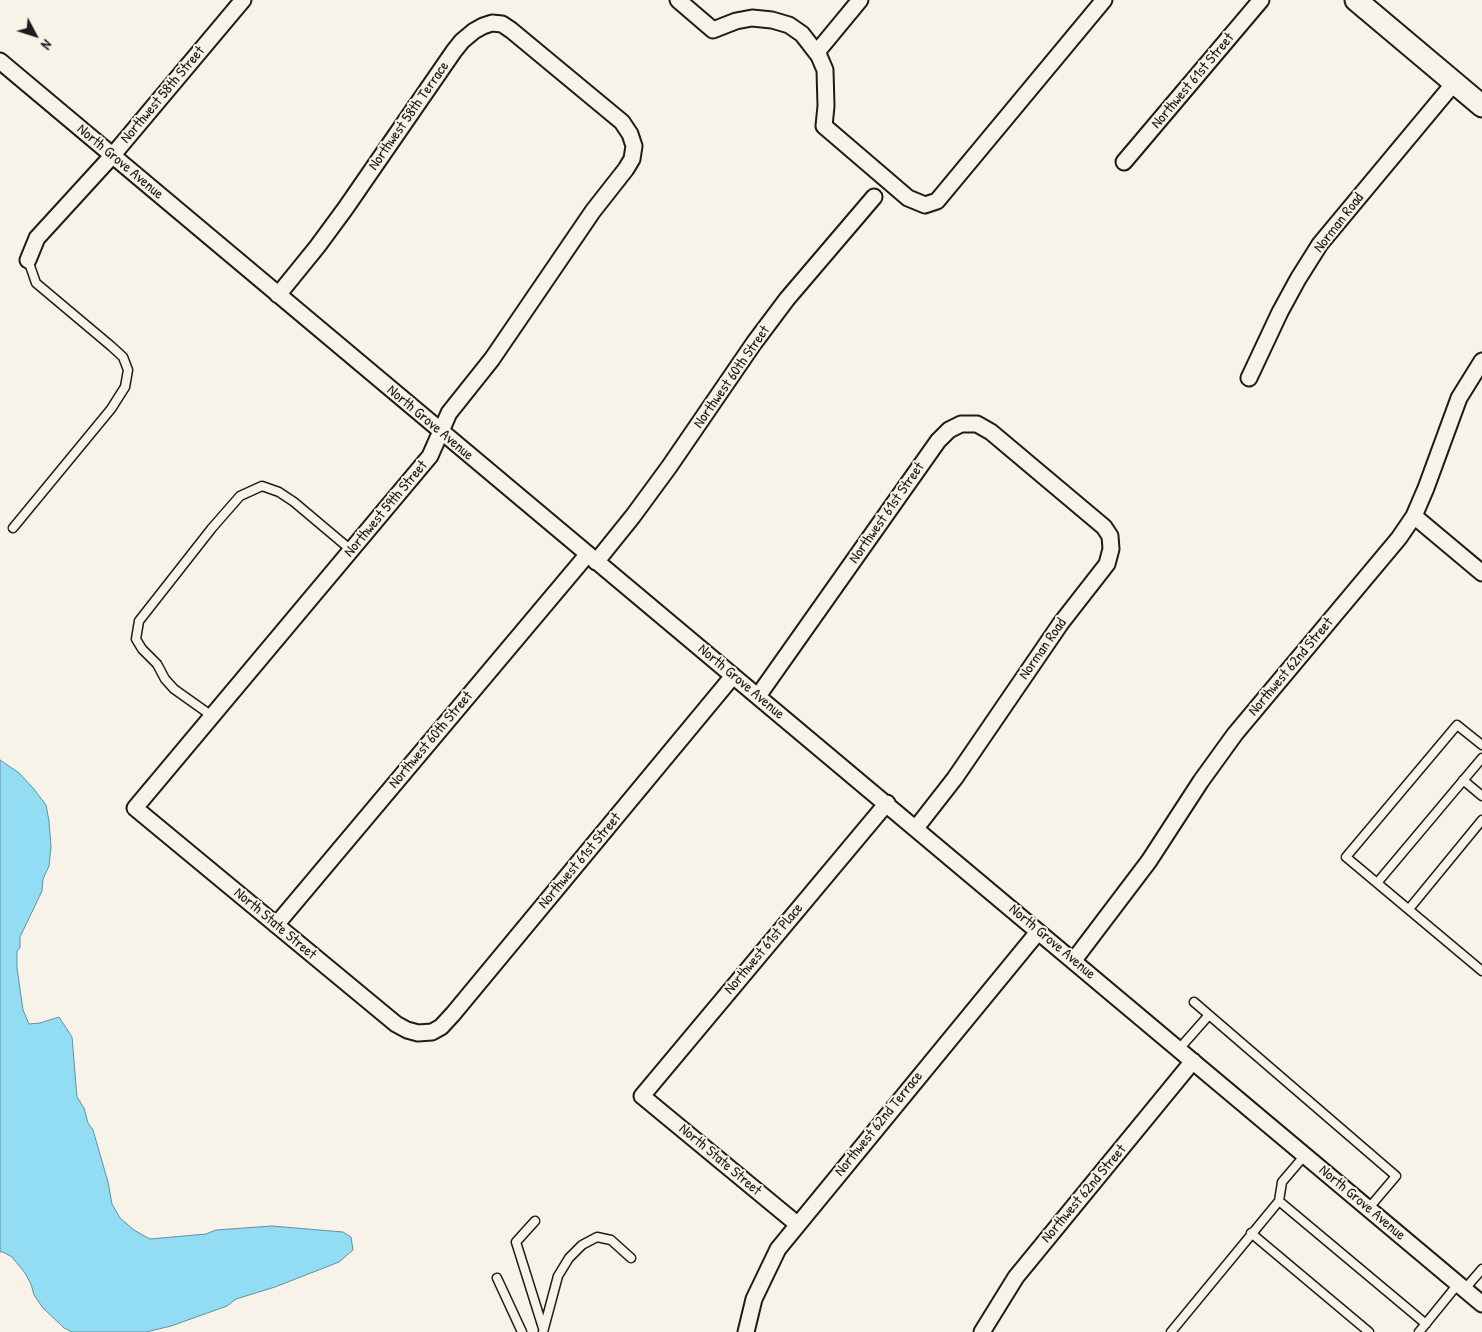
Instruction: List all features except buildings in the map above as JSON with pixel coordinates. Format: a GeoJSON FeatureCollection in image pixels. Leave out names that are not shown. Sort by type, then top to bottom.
{"type":"FeatureCollection","features":[{"type":"Feature","properties":{"kind":"main road"},"geometry":{"type":"LineString","coordinates":[[1356,0],[1482,106]]}},
{"type":"Feature","properties":{"kind":"street","name":"Northwest 58th Street"},"geometry":{"type":"LineString","coordinates":[[28,260],[37,238],[112,156],[243,0]]}},
{"type":"Feature","properties":{"kind":"street"},"geometry":{"type":"LineString","coordinates":[[678,0],[713,30],[736,21],[752,18],[772,20],[789,25],[802,34],[817,52],[825,70],[826,106],[824,126],[908,198],[925,205],[938,201],[1104,0]]}},
{"type":"Feature","properties":{"kind":"street"},"geometry":{"type":"LineString","coordinates":[[817,52],[860,0]]}},
{"type":"Feature","properties":{"kind":"street","name":"Northwest 61st Street"},"geometry":{"type":"LineString","coordinates":[[1124,162],[1261,0]]}},
{"type":"Feature","properties":{"kind":"street","name":"Northwest 58th Terrace"},"geometry":{"type":"LineString","coordinates":[[278,295],[328,232],[454,51],[474,31],[492,24],[502,24],[569,77]]}},
{"type":"Feature","properties":{"kind":"street","name":"North Grove Avenue"},"geometry":{"type":"LineString","coordinates":[[0,61],[1482,1304]]}},
{"type":"Feature","properties":{"kind":"street","name":"Northwest 59th Street"},"geometry":{"type":"LineString","coordinates":[[135,808],[430,456],[449,412],[492,359],[594,211],[626,170],[632,159],[634,146],[630,134],[622,122],[569,77]]}},
{"type":"Feature","properties":{"kind":"street","name":"Norman Road"},"geometry":{"type":"LineString","coordinates":[[1248,378],[1280,312],[1320,244],[1454,83]]}},
{"type":"Feature","properties":{"kind":"street","name":"Northwest 60th Street"},"geometry":{"type":"LineString","coordinates":[[276,925],[592,558],[634,516],[759,336],[787,299],[874,197]]}},
{"type":"Feature","properties":{"kind":"street","name":"Northwest 62nd Street"},"geometry":{"type":"LineString","coordinates":[[1074,960],[1149,861],[1201,781],[1235,734],[1399,538],[1414,516],[1458,398],[1482,361]]}},
{"type":"Feature","properties":{"kind":"street","name":"Northwest 61st Street"},"geometry":{"type":"LineString","coordinates":[[758,696],[938,441],[949,430],[961,424],[977,424],[991,432],[1048,479]]}},
{"type":"Feature","properties":{"kind":"street","name":"Norman Road"},"geometry":{"type":"LineString","coordinates":[[916,828],[955,778],[1061,623],[1107,564],[1111,549],[1110,536],[1104,527],[1048,479]]}},
{"type":"Feature","properties":{"kind":"street"},"geometry":{"type":"LineString","coordinates":[[1414,516],[1482,573]]}},
{"type":"Feature","properties":{"kind":"street","name":"Northwest 61st Street"},"geometry":{"type":"LineString","coordinates":[[418,1034],[432,1032],[441,1027],[453,1014],[733,676]]}},
{"type":"Feature","properties":{"kind":"street","name":"Northwest 61st Place"},"geometry":{"type":"LineString","coordinates":[[642,1096],[886,803]]}},
{"type":"Feature","properties":{"kind":"street","name":"North State Street"},"geometry":{"type":"LineString","coordinates":[[135,808],[396,1024],[418,1034]]}},
{"type":"Feature","properties":{"kind":"street","name":"Northwest 62nd Terrace"},"geometry":{"type":"LineString","coordinates":[[746,1332],[754,1299],[778,1249],[1038,932]]}},
{"type":"Feature","properties":{"kind":"street","name":"Northwest 62nd Street"},"geometry":{"type":"LineString","coordinates":[[982,1332],[1016,1277],[1193,1061]]}},
{"type":"Feature","properties":{"kind":"street","name":"North State Street"},"geometry":{"type":"LineString","coordinates":[[642,1096],[797,1224]]}},
{"type":"Feature","properties":{"kind":"lane"},"geometry":{"type":"LineString","coordinates":[[13,528],[111,409],[126,387],[128,370],[122,357],[111,346],[36,283],[28,260]]}},
{"type":"Feature","properties":{"kind":"lane"},"geometry":{"type":"LineString","coordinates":[[212,716],[174,689],[165,679],[157,664],[142,649],[136,639],[139,621],[212,528],[240,496],[262,486],[279,492],[294,502],[351,550]]}},
{"type":"Feature","properties":{"kind":"lane"},"geometry":{"type":"LineString","coordinates":[[1482,745],[1457,725],[1346,857],[1482,971]]}},
{"type":"Feature","properties":{"kind":"lane"},"geometry":{"type":"LineString","coordinates":[[1377,883],[1482,758]]}},
{"type":"Feature","properties":{"kind":"lane"},"geometry":{"type":"LineString","coordinates":[[1463,780],[1482,796]]}},
{"type":"Feature","properties":{"kind":"lane"},"geometry":{"type":"LineString","coordinates":[[1408,909],[1482,820]]}},
{"type":"Feature","properties":{"kind":"lane"},"geometry":{"type":"LineString","coordinates":[[1194,1002],[1396,1176],[1368,1209]]}},
{"type":"Feature","properties":{"kind":"lane"},"geometry":{"type":"LineString","coordinates":[[1179,1049],[1209,1015]]}},
{"type":"Feature","properties":{"kind":"lane"},"geometry":{"type":"LineString","coordinates":[[1171,1332],[1279,1201],[1282,1182],[1305,1155]]}},
{"type":"Feature","properties":{"kind":"lane"},"geometry":{"type":"LineString","coordinates":[[1279,1201],[1426,1324]]}},
{"type":"Feature","properties":{"kind":"lane"},"geometry":{"type":"LineString","coordinates":[[534,1221],[516,1242],[543,1331]]}},
{"type":"Feature","properties":{"kind":"lane"},"geometry":{"type":"LineString","coordinates":[[1251,1233],[1369,1332]]}},
{"type":"Feature","properties":{"kind":"lane"},"geometry":{"type":"LineString","coordinates":[[543,1331],[558,1276],[569,1258],[582,1245],[597,1237],[610,1240],[631,1258]]}},
{"type":"Feature","properties":{"kind":"lane"},"geometry":{"type":"LineString","coordinates":[[1419,1332],[1461,1287],[1482,1268]]}},
{"type":"Feature","properties":{"kind":"lane"},"geometry":{"type":"LineString","coordinates":[[497,1278],[522,1332]]}},
{"type":"Feature","properties":{"kind":"water"},"geometry":{"type":"Polygon","coordinates":[[[0,760],[19,773],[33,788],[46,805],[49,821],[51,847],[49,866],[43,879],[42,891],[20,937],[20,948],[17,951],[17,968],[23,1010],[29,1024],[40,1023],[59,1017],[72,1037],[77,1097],[93,1130],[108,1182],[112,1204],[120,1218],[134,1230],[150,1239],[206,1234],[216,1230],[272,1226],[343,1232],[351,1237],[353,1250],[339,1262],[275,1287],[236,1299],[227,1306],[171,1326],[146,1332],[72,1332],[64,1328],[43,1308],[34,1295],[25,1273],[12,1257],[0,1252],[0,760]]]}}]}
